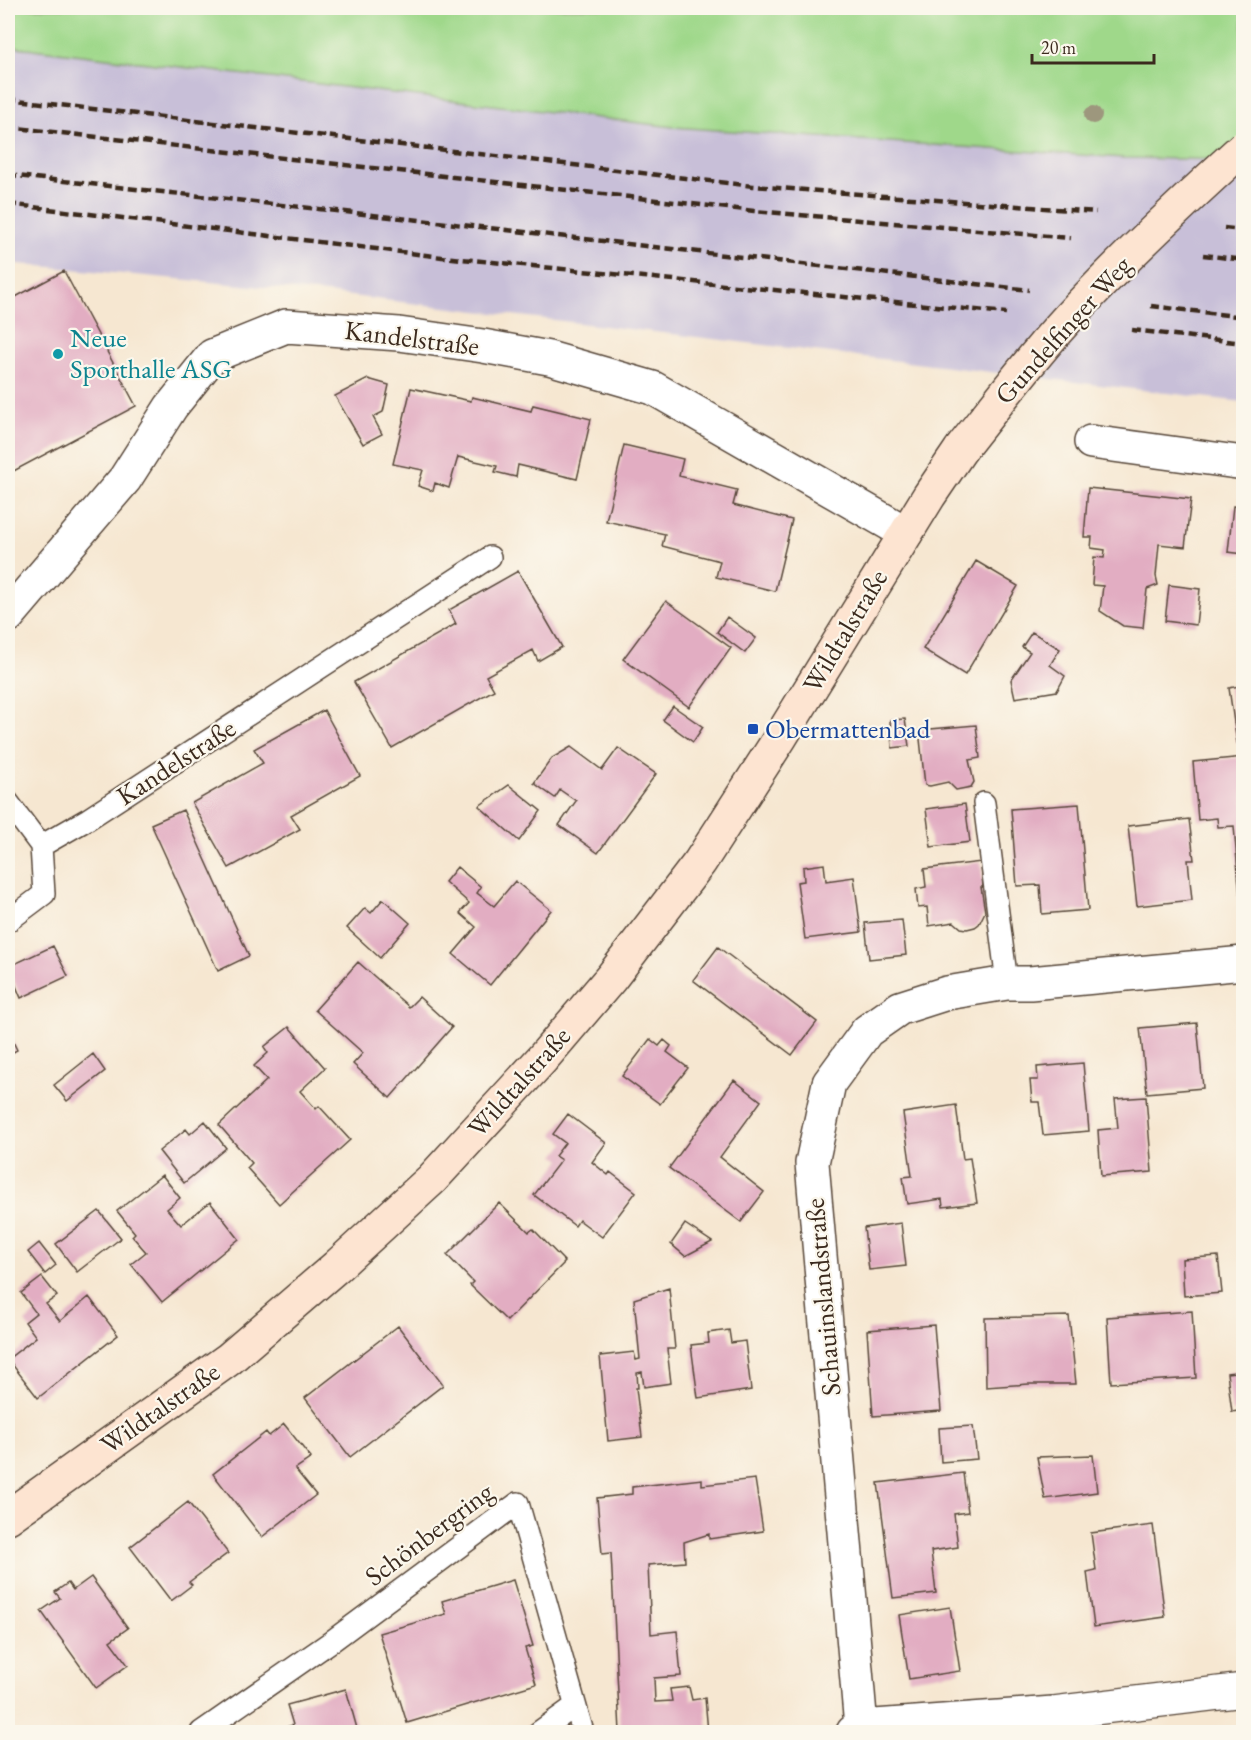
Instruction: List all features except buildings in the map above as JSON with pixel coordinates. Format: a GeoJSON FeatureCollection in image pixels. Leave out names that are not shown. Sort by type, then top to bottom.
{"type":"FeatureCollection","features":[{"type":"Feature","properties":{"kind":"street","name":"Gundelfinger Weg"},"geometry":{"type":"LineString","coordinates":[[906,533],[961,448],[1020,374],[1080,305],[1172,212],[1244,147]]}},
{"type":"Feature","properties":{"kind":"street","name":"Kandelstraße"},"geometry":{"type":"LineString","coordinates":[[8,616],[125,479],[171,407],[212,356],[286,326],[399,334],[483,346],[549,358],[653,388],[906,533]]}},
{"type":"Feature","properties":{"kind":"street"},"geometry":{"type":"LineString","coordinates":[[1091,442],[1244,463]]}},
{"type":"Feature","properties":{"kind":"street","name":"Wildtalstraße"},"geometry":{"type":"LineString","coordinates":[[8,1517],[229,1359],[336,1267],[432,1179],[534,1068],[611,978],[700,862],[780,738],[906,533]]}},
{"type":"Feature","properties":{"kind":"street","name":"Schauinslandstraße"},"geometry":{"type":"LineString","coordinates":[[857,1730],[812,1163],[829,1083],[867,1031],[900,1008],[947,993],[1007,983],[1041,982],[1244,963]]}},
{"type":"Feature","properties":{"kind":"street"},"geometry":{"type":"LineString","coordinates":[[857,1730],[1053,1713],[1244,1690]]}},
{"type":"Feature","properties":{"kind":"lane","name":"Kandelstraße"},"geometry":{"type":"LineString","coordinates":[[41,846],[98,813],[490,558]]}},
{"type":"Feature","properties":{"kind":"lane"},"geometry":{"type":"LineString","coordinates":[[8,802],[41,846],[44,894],[8,921]]}},
{"type":"Feature","properties":{"kind":"lane"},"geometry":{"type":"LineString","coordinates":[[984,803],[1007,983]]}},
{"type":"Feature","properties":{"kind":"lane","name":"Schönbergring"},"geometry":{"type":"LineString","coordinates":[[201,1732],[332,1641],[518,1503],[583,1732]]}},
{"type":"Feature","properties":{"kind":"lane"},"geometry":{"type":"LineString","coordinates":[[539,1732],[576,1706]]}},
{"type":"Feature","properties":{"kind":"shaded area"},"geometry":{"type":"Polygon","coordinates":[[[8,46],[673,127],[1124,158],[1243,160],[1243,402],[326,293],[8,263],[8,46]]]}},
{"type":"Feature","properties":{"kind":"green space"},"geometry":{"type":"Polygon","coordinates":[[[8,8],[1243,8],[1243,160],[1124,158],[673,127],[8,46],[8,8]]]}},
{"type":"Feature","properties":{"kind":"railway"},"geometry":{"type":"LineString","coordinates":[[8,99],[753,186],[1096,212]]}},
{"type":"Feature","properties":{"kind":"railway"},"geometry":{"type":"LineString","coordinates":[[8,127],[754,211],[1071,238]]}},
{"type":"Feature","properties":{"kind":"railway"},"geometry":{"type":"LineString","coordinates":[[8,175],[1029,290]]}},
{"type":"Feature","properties":{"kind":"railway"},"geometry":{"type":"LineString","coordinates":[[8,204],[442,257],[1006,313]]}},
{"type":"Feature","properties":{"kind":"railway"},"geometry":{"type":"LineString","coordinates":[[1224,228],[1244,230]]}},
{"type":"Feature","properties":{"kind":"railway"},"geometry":{"type":"LineString","coordinates":[[1203,255],[1244,260]]}},
{"type":"Feature","properties":{"kind":"railway"},"geometry":{"type":"LineString","coordinates":[[1151,306],[1244,317]]}},
{"type":"Feature","properties":{"kind":"railway"},"geometry":{"type":"LineString","coordinates":[[1132,330],[1244,343]]}},
{"type":"Feature","properties":{"kind":"place","name":"Neue Sporthalle ASG"},"geometry":{"type":"Point","coordinates":[58,354]}},
{"type":"Feature","properties":{"kind":"place","name":"Obermattenbad"},"geometry":{"type":"Point","coordinates":[753,729]}}]}
